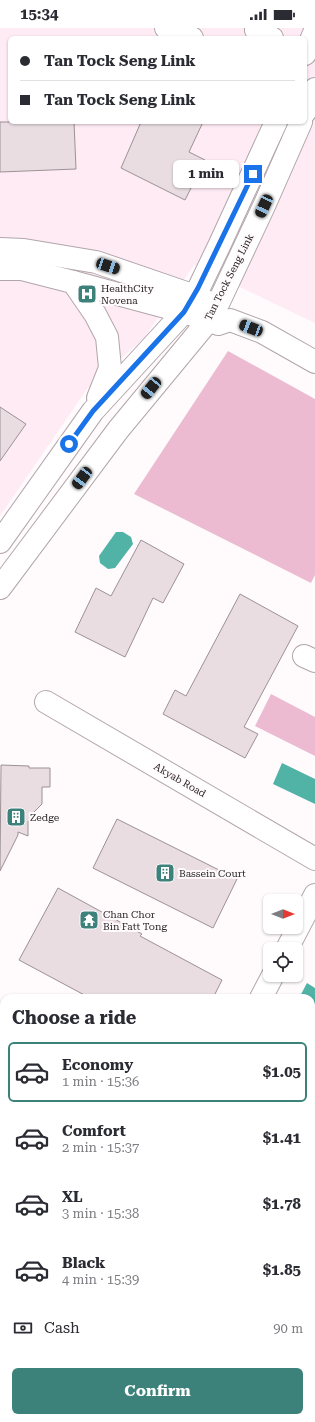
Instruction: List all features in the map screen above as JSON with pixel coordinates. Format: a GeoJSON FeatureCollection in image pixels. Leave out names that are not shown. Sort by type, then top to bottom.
{"type":"FeatureCollection","features":[{"type":"Feature","properties":{"kind":"street"},"geometry":{"type":"LineString","coordinates":[[166,28],[187,36]]}},
{"type":"Feature","properties":{"kind":"street"},"geometry":{"type":"LineString","coordinates":[[307,49],[315,31]]}},
{"type":"Feature","properties":{"kind":"street"},"geometry":{"type":"LineString","coordinates":[[307,107],[315,89]]}},
{"type":"Feature","properties":{"kind":"street"},"geometry":{"type":"LineString","coordinates":[[0,542],[36,489],[93,411],[189,304],[247,187],[275,124]]}},
{"type":"Feature","properties":{"kind":"street","name":"Tan Tock Seng Link"},"geometry":{"type":"LineString","coordinates":[[0,588],[118,430],[218,315],[299,124]]}},
{"type":"Feature","properties":{"kind":"street"},"geometry":{"type":"LineString","coordinates":[[0,249],[24,250],[96,262],[189,304],[305,349],[315,362]]}},
{"type":"Feature","properties":{"kind":"street"},"geometry":{"type":"LineString","coordinates":[[0,269],[22,269],[73,282],[189,304]]}},
{"type":"Feature","properties":{"kind":"street"},"geometry":{"type":"LineString","coordinates":[[73,282],[96,314],[108,337],[110,368],[93,411]]}},
{"type":"Feature","properties":{"kind":"street","name":"Akyab Road"},"geometry":{"type":"LineString","coordinates":[[46,702],[315,859]]}},
{"type":"Feature","properties":{"kind":"street"},"geometry":{"type":"LineString","coordinates":[[291,942],[315,895]]}},
{"type":"Feature","properties":{"kind":"street"},"geometry":{"type":"LineString","coordinates":[[263,994],[269,982]]}},
{"type":"Feature","properties":{"kind":"shaded area","name":"HealthCity Novena"},"geometry":{"type":"Polygon","coordinates":[[[0,28],[315,28],[315,323],[194,265],[144,338],[87,389],[0,516],[0,28]]]}},
{"type":"Feature","properties":{"kind":"shaded area"},"geometry":{"type":"Polygon","coordinates":[[[228,351],[315,399],[315,575],[311,583],[134,494],[228,351]]]}},
{"type":"Feature","properties":{"kind":"shaded area"},"geometry":{"type":"Polygon","coordinates":[[[116,532],[123,532],[131,537],[133,544],[115,568],[108,569],[100,563],[99,556],[116,532]]]}},
{"type":"Feature","properties":{"kind":"shaded area"},"geometry":{"type":"Polygon","coordinates":[[[271,694],[315,717],[315,756],[255,726],[271,694]]]}},
{"type":"Feature","properties":{"kind":"shaded area"},"geometry":{"type":"Polygon","coordinates":[[[282,763],[315,779],[315,804],[273,784],[282,763]]]}},
{"type":"Feature","properties":{"kind":"shaded area"},"geometry":{"type":"Polygon","coordinates":[[[307,983],[315,988],[315,994],[301,994],[307,983]]]}},
{"type":"Feature","properties":{"kind":"building"},"geometry":{"type":"Polygon","coordinates":[[[0,122],[8,122],[8,124],[74,124],[76,169],[0,172],[0,122]]]}},
{"type":"Feature","properties":{"kind":"building"},"geometry":{"type":"Polygon","coordinates":[[[140,124],[202,124],[189,152],[205,160],[185,200],[121,168],[140,124]]]}},
{"type":"Feature","properties":{"kind":"building"},"geometry":{"type":"Polygon","coordinates":[[[0,407],[26,424],[0,461],[0,407]]]}},
{"type":"Feature","properties":{"kind":"building"},"geometry":{"type":"Polygon","coordinates":[[[141,540],[184,564],[163,603],[153,598],[125,657],[75,632],[96,588],[111,596],[141,540]]]}},
{"type":"Feature","properties":{"kind":"building"},"geometry":{"type":"Polygon","coordinates":[[[240,594],[298,626],[244,727],[258,734],[245,758],[163,714],[175,690],[186,696],[240,594]]]}},
{"type":"Feature","properties":{"kind":"building","name":"Zedge"},"geometry":{"type":"Polygon","coordinates":[[[1,765],[29,766],[29,768],[50,768],[50,787],[42,787],[42,804],[33,813],[33,821],[28,821],[28,836],[18,832],[18,835],[0,871],[1,765]]]}},
{"type":"Feature","properties":{"kind":"building","name":"Bassein Court"},"geometry":{"type":"Polygon","coordinates":[[[117,819],[237,879],[213,928],[93,868],[117,819]]]}},
{"type":"Feature","properties":{"kind":"building","name":"Chan Chor Bin Fatt Tong"},"geometry":{"type":"Polygon","coordinates":[[[58,888],[142,934],[140,936],[222,980],[215,994],[83,994],[19,960],[58,888]]]}},
{"type":"Feature","properties":{"kind":"place","name":"HealthCity Novena"},"geometry":{"type":"Point","coordinates":[87,294]}},
{"type":"Feature","properties":{"kind":"place","name":"Zedge"},"geometry":{"type":"Point","coordinates":[16,817]}},
{"type":"Feature","properties":{"kind":"place","name":"Bassein Court"},"geometry":{"type":"Point","coordinates":[165,873]}},
{"type":"Feature","properties":{"kind":"place","name":"Chan Chor Bin Fatt Tong"},"geometry":{"type":"Point","coordinates":[89,920]}},
{"type":"Feature","properties":{"kind":"route"},"geometry":{"type":"LineString","coordinates":[[69,444],[93,411],[184,312],[194,296],[253,174]]}}]}
